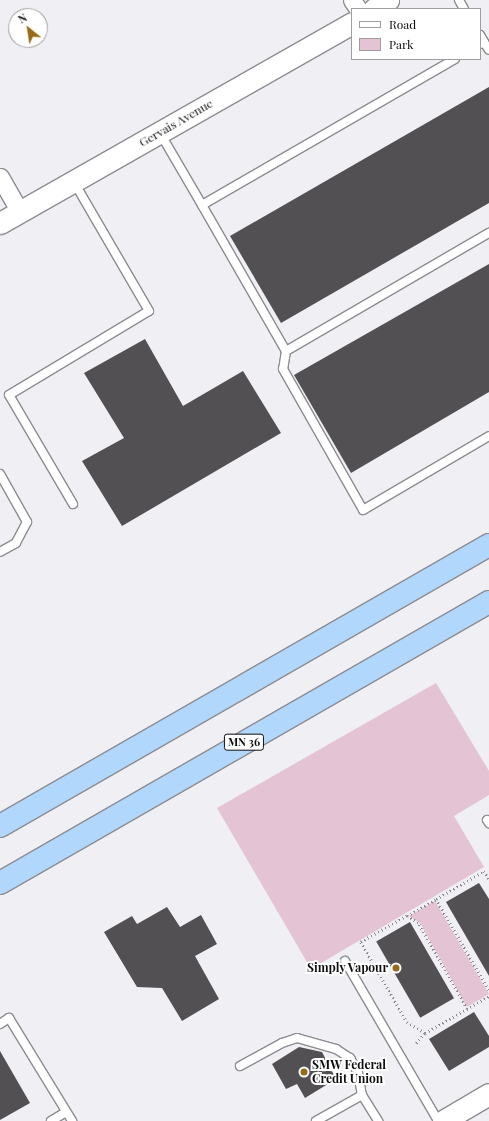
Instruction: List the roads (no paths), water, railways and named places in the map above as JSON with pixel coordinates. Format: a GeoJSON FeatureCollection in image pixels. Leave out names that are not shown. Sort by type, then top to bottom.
{"type":"FeatureCollection","features":[{"type":"Feature","properties":{"kind":"highway"},"geometry":{"type":"LineString","coordinates":[[0,826],[489,545]]}},
{"type":"Feature","properties":{"kind":"highway","name":"MN 36"},"geometry":{"type":"LineString","coordinates":[[0,883],[489,602]]}},
{"type":"Feature","properties":{"kind":"street"},"geometry":{"type":"LineString","coordinates":[[376,8],[388,0]]}},
{"type":"Feature","properties":{"kind":"street","name":"Gervais Avenue"},"geometry":{"type":"LineString","coordinates":[[0,223],[351,24]]}},
{"type":"Feature","properties":{"kind":"street"},"geometry":{"type":"LineString","coordinates":[[0,177],[20,212]]}},
{"type":"Feature","properties":{"kind":"street"},"geometry":{"type":"LineString","coordinates":[[443,1121],[489,1094]]}},
{"type":"Feature","properties":{"kind":"lane"},"geometry":{"type":"LineString","coordinates":[[481,40],[489,50]]}},
{"type":"Feature","properties":{"kind":"lane"},"geometry":{"type":"LineString","coordinates":[[202,205],[453,60]]}},
{"type":"Feature","properties":{"kind":"lane"},"geometry":{"type":"LineString","coordinates":[[159,133],[286,351],[284,369],[363,510],[489,436]]}},
{"type":"Feature","properties":{"kind":"lane"},"geometry":{"type":"LineString","coordinates":[[73,181],[149,311],[9,395],[73,504]]}},
{"type":"Feature","properties":{"kind":"lane"},"geometry":{"type":"LineString","coordinates":[[286,351],[489,233]]}},
{"type":"Feature","properties":{"kind":"lane"},"geometry":{"type":"LineString","coordinates":[[0,474],[27,522],[16,543],[0,552]]}},
{"type":"Feature","properties":{"kind":"lane"},"geometry":{"type":"LineString","coordinates":[[345,961],[438,1121]]}},
{"type":"Feature","properties":{"kind":"lane"},"geometry":{"type":"LineString","coordinates":[[0,1024],[9,1018],[72,1121]]}},
{"type":"Feature","properties":{"kind":"lane"},"geometry":{"type":"LineString","coordinates":[[240,1066],[282,1043],[297,1038],[336,1048],[350,1058],[358,1073],[362,1095],[378,1121]]}},
{"type":"Feature","properties":{"kind":"lane"},"geometry":{"type":"LineString","coordinates":[[316,1121],[362,1095]]}},
{"type":"Feature","properties":{"kind":"lane"},"geometry":{"type":"LineString","coordinates":[[51,1121],[66,1112]]}},
{"type":"Feature","properties":{"kind":"place","name":"Simply Vapour"},"geometry":{"type":"Point","coordinates":[396,968]}},
{"type":"Feature","properties":{"kind":"place","name":"SMW Federal Credit Union"},"geometry":{"type":"Point","coordinates":[304,1072]}}]}
